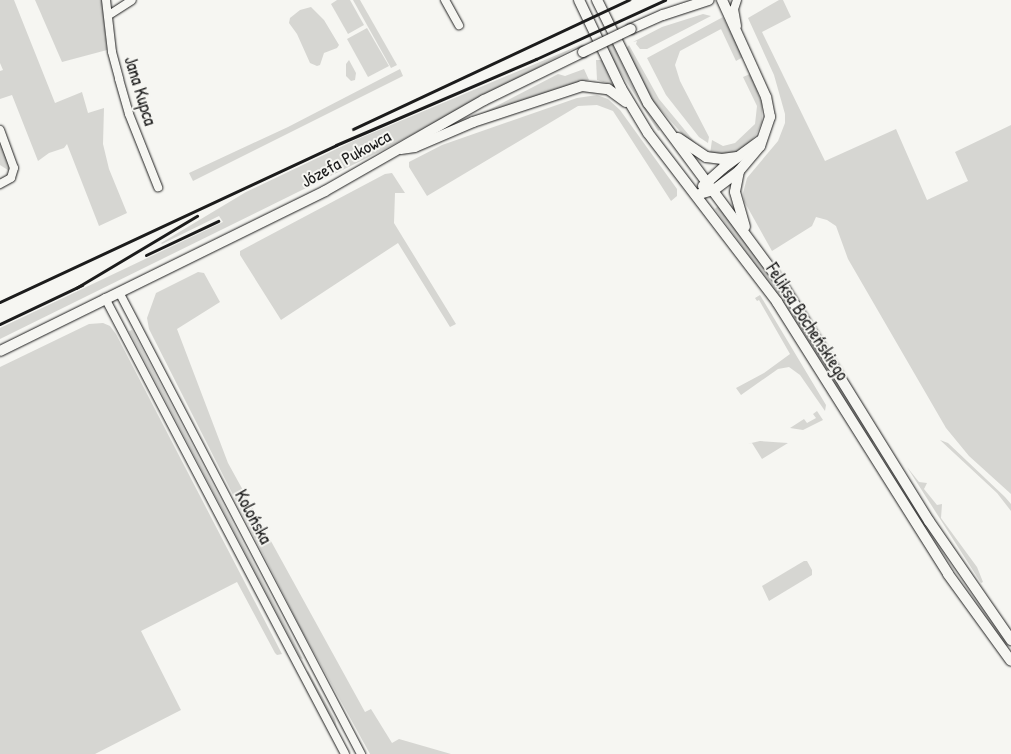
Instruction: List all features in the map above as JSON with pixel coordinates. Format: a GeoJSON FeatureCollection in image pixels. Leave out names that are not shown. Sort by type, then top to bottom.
{"type":"FeatureCollection","features":[{"type":"Feature","properties":{"kind":"main road","name":"Feliksa Bocheńskiego"},"geometry":{"type":"LineString","coordinates":[[579,0],[630,104],[648,133],[736,246],[794,327],[948,574],[1011,661]]}},
{"type":"Feature","properties":{"kind":"main road","name":"Feliksa Bocheńskiego"},"geometry":{"type":"LineString","coordinates":[[598,0],[638,86],[669,133],[748,235],[782,284],[961,570],[1011,640]]}},
{"type":"Feature","properties":{"kind":"main road","name":"Józefa Pukowca"},"geometry":{"type":"LineString","coordinates":[[0,351],[325,190],[484,100],[663,15],[709,0]]}},
{"type":"Feature","properties":{"kind":"main road"},"geometry":{"type":"LineString","coordinates":[[696,195],[714,190],[739,171],[755,153],[769,125],[769,106],[722,0]]}},
{"type":"Feature","properties":{"kind":"main road"},"geometry":{"type":"LineString","coordinates":[[398,149],[416,147],[473,122],[582,86],[608,89],[630,104]]}},
{"type":"Feature","properties":{"kind":"main road"},"geometry":{"type":"LineString","coordinates":[[669,133],[706,157],[722,159],[738,156]]}},
{"type":"Feature","properties":{"kind":"main road"},"geometry":{"type":"LineString","coordinates":[[696,195],[707,181],[763,139]]}},
{"type":"Feature","properties":{"kind":"main road"},"geometry":{"type":"LineString","coordinates":[[739,171],[735,192],[748,235]]}},
{"type":"Feature","properties":{"kind":"street","name":"Jana Kupca"},"geometry":{"type":"LineString","coordinates":[[106,0],[112,52],[118,79],[129,114],[158,187]]}},
{"type":"Feature","properties":{"kind":"street"},"geometry":{"type":"LineString","coordinates":[[109,14],[132,0]]}},
{"type":"Feature","properties":{"kind":"street"},"geometry":{"type":"LineString","coordinates":[[445,0],[459,25]]}},
{"type":"Feature","properties":{"kind":"street"},"geometry":{"type":"LineString","coordinates":[[737,0],[734,9],[738,33]]}},
{"type":"Feature","properties":{"kind":"street"},"geometry":{"type":"LineString","coordinates":[[0,130],[14,168],[11,178],[0,184]]}},
{"type":"Feature","properties":{"kind":"street","name":"Kolońska"},"geometry":{"type":"LineString","coordinates":[[119,292],[361,754]]}},
{"type":"Feature","properties":{"kind":"street","name":"Kolońska"},"geometry":{"type":"LineString","coordinates":[[106,298],[345,754]]}},
{"type":"Feature","properties":{"kind":"shaded area"},"geometry":{"type":"Polygon","coordinates":[[[0,0],[14,0],[55,103],[82,92],[88,113],[104,108],[103,144],[109,169],[127,213],[99,226],[67,144],[64,148],[49,153],[38,161],[12,95],[0,99],[0,71],[3,70],[0,63],[0,0]]]}},
{"type":"Feature","properties":{"kind":"shaded area"},"geometry":{"type":"Polygon","coordinates":[[[35,0],[102,0],[107,50],[62,62],[35,0]]]}},
{"type":"Feature","properties":{"kind":"shaded area"},"geometry":{"type":"Polygon","coordinates":[[[337,0],[350,0],[364,25],[348,34],[331,4],[337,0]]]}},
{"type":"Feature","properties":{"kind":"shaded area"},"geometry":{"type":"Polygon","coordinates":[[[353,0],[360,0],[397,65],[391,68],[353,0]]]}},
{"type":"Feature","properties":{"kind":"shaded area"},"geometry":{"type":"Polygon","coordinates":[[[779,0],[783,0],[791,17],[762,32],[825,161],[896,129],[927,200],[968,181],[955,152],[1011,125],[1011,494],[969,456],[946,428],[848,259],[836,226],[827,220],[816,217],[812,226],[772,251],[744,201],[743,193],[747,178],[778,141],[785,123],[785,114],[774,75],[748,18],[779,0]]]}},
{"type":"Feature","properties":{"kind":"shaded area"},"geometry":{"type":"Polygon","coordinates":[[[311,7],[324,20],[339,45],[337,48],[324,53],[320,65],[317,66],[310,63],[297,34],[289,23],[290,18],[300,10],[311,7]]]}},
{"type":"Feature","properties":{"kind":"shaded area"},"geometry":{"type":"Polygon","coordinates":[[[703,14],[711,16],[647,49],[640,49],[636,44],[637,41],[633,42],[662,27],[703,14]]]}},
{"type":"Feature","properties":{"kind":"shaded area"},"geometry":{"type":"Polygon","coordinates":[[[723,17],[743,57],[736,61],[721,29],[680,51],[675,65],[680,81],[709,137],[708,143],[699,137],[666,95],[647,58],[723,17]]]}},
{"type":"Feature","properties":{"kind":"shaded area"},"geometry":{"type":"Polygon","coordinates":[[[367,28],[389,66],[368,77],[347,39],[367,28]]]}},
{"type":"Feature","properties":{"kind":"shaded area"},"geometry":{"type":"Polygon","coordinates":[[[612,43],[639,99],[660,130],[658,131],[615,64],[606,45],[612,43]]]}},
{"type":"Feature","properties":{"kind":"shaded area"},"geometry":{"type":"Polygon","coordinates":[[[580,45],[387,148],[0,339],[0,328],[223,222],[219,216],[161,243],[246,192],[353,141],[580,45]]]}},
{"type":"Feature","properties":{"kind":"shaded area"},"geometry":{"type":"Polygon","coordinates":[[[629,45],[659,99],[698,146],[692,145],[653,101],[626,49],[629,45]]]}},
{"type":"Feature","properties":{"kind":"shaded area"},"geometry":{"type":"Polygon","coordinates":[[[349,60],[356,73],[355,80],[351,81],[346,76],[346,64],[349,60]]]}},
{"type":"Feature","properties":{"kind":"shaded area"},"geometry":{"type":"Polygon","coordinates":[[[596,60],[602,60],[613,85],[597,80],[596,60]]]}},
{"type":"Feature","properties":{"kind":"shaded area"},"geometry":{"type":"Polygon","coordinates":[[[400,69],[403,76],[193,181],[189,173],[288,127],[400,69]]]}},
{"type":"Feature","properties":{"kind":"shaded area"},"geometry":{"type":"Polygon","coordinates":[[[584,69],[589,80],[477,116],[558,74],[565,76],[584,69]]]}},
{"type":"Feature","properties":{"kind":"shaded area"},"geometry":{"type":"Polygon","coordinates":[[[750,74],[762,103],[762,122],[756,135],[748,144],[734,153],[710,154],[712,140],[723,146],[735,143],[755,124],[757,106],[743,77],[750,74]]]}},
{"type":"Feature","properties":{"kind":"shaded area"},"geometry":{"type":"Polygon","coordinates":[[[597,95],[608,99],[620,110],[677,189],[677,196],[671,201],[613,111],[597,105],[578,106],[427,196],[409,167],[409,162],[442,145],[577,98],[597,95]]]}},
{"type":"Feature","properties":{"kind":"shaded area"},"geometry":{"type":"Polygon","coordinates":[[[0,136],[11,166],[11,172],[0,165],[0,136]]]}},
{"type":"Feature","properties":{"kind":"shaded area"},"geometry":{"type":"Polygon","coordinates":[[[392,173],[405,193],[395,193],[394,223],[456,324],[450,327],[398,243],[281,320],[240,255],[240,251],[385,174],[392,173]]]}},
{"type":"Feature","properties":{"kind":"shaded area"},"geometry":{"type":"Polygon","coordinates":[[[719,205],[774,282],[874,442],[872,443],[781,299],[715,209],[719,205]]]}},
{"type":"Feature","properties":{"kind":"shaded area"},"geometry":{"type":"Polygon","coordinates":[[[198,272],[204,273],[220,302],[177,329],[228,463],[365,712],[371,709],[392,743],[399,739],[451,754],[370,754],[301,629],[149,329],[147,318],[156,293],[198,272]]]}},
{"type":"Feature","properties":{"kind":"shaded area"},"geometry":{"type":"Polygon","coordinates":[[[760,295],[826,405],[825,411],[800,375],[789,367],[778,369],[741,395],[736,388],[764,373],[790,354],[759,300],[757,301],[755,298],[760,295]]]}},
{"type":"Feature","properties":{"kind":"shaded area"},"geometry":{"type":"Polygon","coordinates":[[[103,323],[110,326],[116,334],[282,654],[277,655],[275,653],[237,582],[141,631],[181,710],[95,754],[0,754],[0,367],[89,324],[103,323]]]}},
{"type":"Feature","properties":{"kind":"shaded area"},"geometry":{"type":"Polygon","coordinates":[[[132,330],[303,659],[300,658],[129,331],[132,330]]]}},
{"type":"Feature","properties":{"kind":"shaded area"},"geometry":{"type":"Polygon","coordinates":[[[817,411],[823,420],[803,430],[790,428],[804,419],[807,423],[816,418],[813,414],[817,411]]]}},
{"type":"Feature","properties":{"kind":"shaded area"},"geometry":{"type":"Polygon","coordinates":[[[940,440],[948,443],[1005,497],[1011,504],[1011,511],[997,493],[940,440]]]}},
{"type":"Feature","properties":{"kind":"shaded area"},"geometry":{"type":"Polygon","coordinates":[[[760,441],[788,443],[762,459],[752,443],[747,444],[760,441]]]}},
{"type":"Feature","properties":{"kind":"shaded area"},"geometry":{"type":"Polygon","coordinates":[[[907,467],[919,482],[927,483],[924,489],[937,505],[942,504],[941,518],[977,567],[983,582],[981,583],[907,467]]]}},
{"type":"Feature","properties":{"kind":"shaded area"},"geometry":{"type":"Polygon","coordinates":[[[807,561],[812,570],[812,575],[769,601],[762,586],[807,561]]]}},
{"type":"Feature","properties":{"kind":"shaded area"},"geometry":{"type":"Polygon","coordinates":[[[307,672],[335,719],[337,729],[307,672]]]}},
{"type":"Feature","properties":{"kind":"railway"},"geometry":{"type":"LineString","coordinates":[[353,129],[629,0]]}},
{"type":"Feature","properties":{"kind":"railway"},"geometry":{"type":"LineString","coordinates":[[0,302],[336,145],[536,59],[665,0]]}},
{"type":"Feature","properties":{"kind":"railway"},"geometry":{"type":"LineString","coordinates":[[76,288],[197,216]]}},
{"type":"Feature","properties":{"kind":"railway"},"geometry":{"type":"LineString","coordinates":[[146,255],[218,221]]}},
{"type":"Feature","properties":{"kind":"railway"},"geometry":{"type":"LineString","coordinates":[[0,324],[82,285]]}}]}
